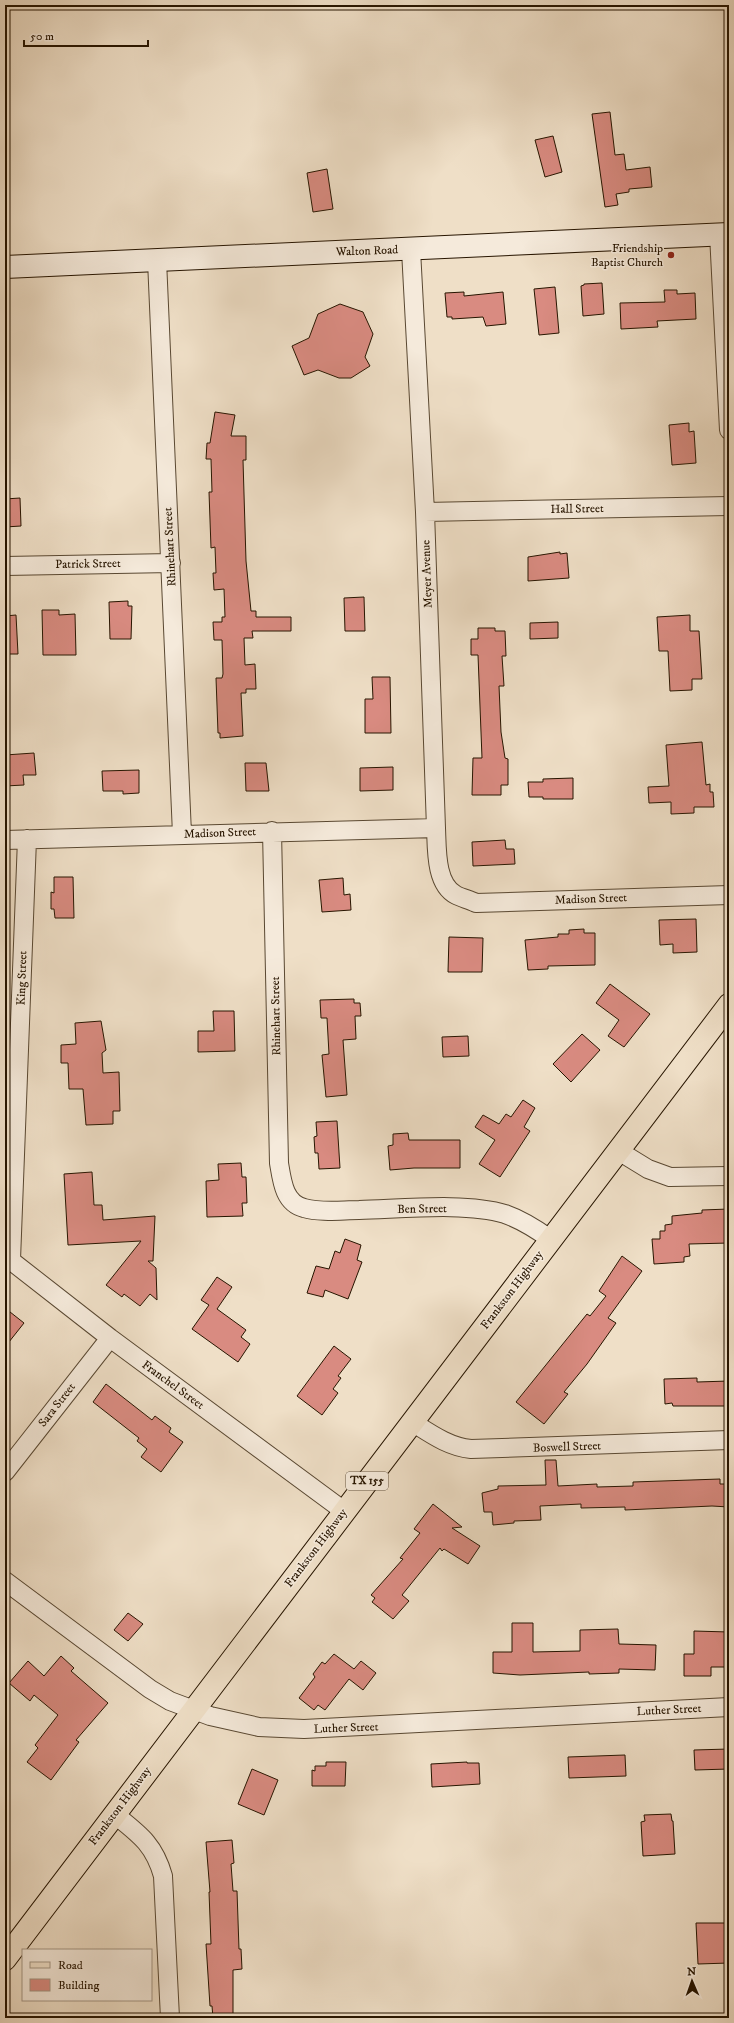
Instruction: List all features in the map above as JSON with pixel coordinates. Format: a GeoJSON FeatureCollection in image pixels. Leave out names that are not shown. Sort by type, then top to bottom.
{"type":"FeatureCollection","features":[{"type":"Feature","properties":{"kind":"main road","name":"Frankston Highway"},"geometry":{"type":"LineString","coordinates":[[5,1959],[192,1710],[729,1004]]}},
{"type":"Feature","properties":{"kind":"street","name":"Walton Road"},"geometry":{"type":"LineString","coordinates":[[5,267],[411,250],[724,234]]}},
{"type":"Feature","properties":{"kind":"street"},"geometry":{"type":"LineString","coordinates":[[724,234],[729,430]]}},
{"type":"Feature","properties":{"kind":"street","name":"Meyer Avenue"},"geometry":{"type":"LineString","coordinates":[[411,250],[425,512],[438,863],[442,880],[454,895]]}},
{"type":"Feature","properties":{"kind":"street","name":"Rhinehart Street"},"geometry":{"type":"LineString","coordinates":[[157,260],[182,834]]}},
{"type":"Feature","properties":{"kind":"street","name":"Hall Street"},"geometry":{"type":"LineString","coordinates":[[425,512],[729,506]]}},
{"type":"Feature","properties":{"kind":"street","name":"Patrick Street"},"geometry":{"type":"LineString","coordinates":[[5,566],[171,563]]}},
{"type":"Feature","properties":{"kind":"street","name":"Madison Street"},"geometry":{"type":"LineString","coordinates":[[5,840],[272,831],[436,828]]}},
{"type":"Feature","properties":{"kind":"street","name":"Rhinehart Street"},"geometry":{"type":"LineString","coordinates":[[272,831],[279,1163],[282,1183],[289,1199]]}},
{"type":"Feature","properties":{"kind":"street","name":"King Street"},"geometry":{"type":"LineString","coordinates":[[8,1258],[27,839]]}},
{"type":"Feature","properties":{"kind":"street","name":"Madison Street"},"geometry":{"type":"LineString","coordinates":[[454,895],[476,903],[729,895]]}},
{"type":"Feature","properties":{"kind":"street"},"geometry":{"type":"LineString","coordinates":[[617,1150],[648,1169],[670,1177],[729,1176]]}},
{"type":"Feature","properties":{"kind":"street","name":"Ben Street"},"geometry":{"type":"LineString","coordinates":[[289,1199],[304,1208],[332,1210],[480,1209],[505,1214],[550,1239]]}},
{"type":"Feature","properties":{"kind":"street","name":"Franchel Street"},"geometry":{"type":"LineString","coordinates":[[8,1258],[110,1338],[344,1511]]}},
{"type":"Feature","properties":{"kind":"street","name":"Sara Street"},"geometry":{"type":"LineString","coordinates":[[5,1472],[110,1338]]}},
{"type":"Feature","properties":{"kind":"street","name":"Boswell Street"},"geometry":{"type":"LineString","coordinates":[[412,1422],[447,1443],[459,1448],[471,1449],[729,1440]]}},
{"type":"Feature","properties":{"kind":"street","name":"Luther Street"},"geometry":{"type":"LineString","coordinates":[[5,1581],[150,1689],[192,1710],[210,1716],[259,1726],[304,1729],[729,1707]]}},
{"type":"Feature","properties":{"kind":"street"},"geometry":{"type":"LineString","coordinates":[[114,1814],[147,1841],[159,1863],[163,1881],[170,2018]]}},
{"type":"Feature","properties":{"kind":"building"},"geometry":{"type":"Polygon","coordinates":[[[610,112],[615,155],[624,154],[626,170],[650,167],[652,187],[629,189],[629,192],[616,194],[618,205],[605,207],[592,114],[610,112]]]}},
{"type":"Feature","properties":{"kind":"building"},"geometry":{"type":"Polygon","coordinates":[[[553,136],[562,172],[545,177],[535,140],[553,136]]]}},
{"type":"Feature","properties":{"kind":"building"},"geometry":{"type":"Polygon","coordinates":[[[327,169],[333,209],[313,212],[307,173],[327,169]]]}},
{"type":"Feature","properties":{"kind":"building"},"geometry":{"type":"Polygon","coordinates":[[[602,283],[604,314],[583,316],[581,286],[584,284],[602,283]]]}},
{"type":"Feature","properties":{"kind":"building"},"geometry":{"type":"Polygon","coordinates":[[[555,287],[559,333],[539,335],[534,289],[555,287]]]}},
{"type":"Feature","properties":{"kind":"building"},"geometry":{"type":"Polygon","coordinates":[[[664,290],[677,290],[677,294],[695,293],[696,319],[657,321],[658,327],[621,329],[620,303],[665,302],[664,290]]]}},
{"type":"Feature","properties":{"kind":"building"},"geometry":{"type":"Polygon","coordinates":[[[464,292],[464,296],[503,292],[506,324],[486,326],[483,317],[452,319],[452,317],[447,317],[445,293],[464,292]]]}},
{"type":"Feature","properties":{"kind":"building"},"geometry":{"type":"Polygon","coordinates":[[[340,304],[363,312],[373,334],[365,357],[370,366],[351,378],[339,378],[318,370],[304,375],[292,346],[309,338],[318,314],[340,304]]]}},
{"type":"Feature","properties":{"kind":"building"},"geometry":{"type":"Polygon","coordinates":[[[215,412],[235,415],[231,436],[246,436],[246,460],[243,460],[246,561],[251,611],[256,611],[256,617],[291,617],[291,631],[252,631],[253,638],[244,638],[245,665],[255,664],[256,689],[246,689],[246,693],[241,693],[243,736],[220,738],[220,733],[218,733],[216,678],[222,678],[223,674],[222,640],[214,640],[213,622],[222,622],[222,617],[225,617],[224,589],[214,590],[213,573],[216,573],[215,547],[211,548],[209,492],[212,492],[211,459],[206,459],[207,443],[210,443],[215,412]]]}},
{"type":"Feature","properties":{"kind":"building"},"geometry":{"type":"Polygon","coordinates":[[[689,423],[689,432],[694,431],[696,463],[672,465],[669,425],[689,423]]]}},
{"type":"Feature","properties":{"kind":"building"},"geometry":{"type":"Polygon","coordinates":[[[20,498],[21,526],[5,527],[5,499],[20,498]]]}},
{"type":"Feature","properties":{"kind":"building"},"geometry":{"type":"Polygon","coordinates":[[[560,552],[560,554],[567,553],[569,578],[528,581],[528,557],[560,552]]]}},
{"type":"Feature","properties":{"kind":"building"},"geometry":{"type":"Polygon","coordinates":[[[364,597],[365,631],[345,631],[344,598],[364,597]]]}},
{"type":"Feature","properties":{"kind":"building"},"geometry":{"type":"Polygon","coordinates":[[[128,601],[128,606],[132,606],[131,639],[110,639],[109,602],[128,601]]]}},
{"type":"Feature","properties":{"kind":"building"},"geometry":{"type":"Polygon","coordinates":[[[42,610],[59,610],[59,615],[75,614],[76,655],[43,655],[42,610]]]}},
{"type":"Feature","properties":{"kind":"building"},"geometry":{"type":"Polygon","coordinates":[[[16,615],[18,654],[5,654],[5,616],[16,615]]]}},
{"type":"Feature","properties":{"kind":"building"},"geometry":{"type":"Polygon","coordinates":[[[690,615],[690,631],[699,631],[702,679],[692,679],[692,690],[670,691],[668,651],[659,651],[657,617],[690,615]]]}},
{"type":"Feature","properties":{"kind":"building"},"geometry":{"type":"Polygon","coordinates":[[[558,622],[558,638],[530,639],[530,623],[558,622]]]}},
{"type":"Feature","properties":{"kind":"building"},"geometry":{"type":"Polygon","coordinates":[[[478,628],[495,628],[495,631],[505,631],[506,656],[502,656],[504,686],[499,686],[501,732],[505,758],[508,759],[508,785],[501,785],[501,795],[472,795],[473,758],[482,758],[478,655],[471,655],[471,639],[478,639],[478,628]]]}},
{"type":"Feature","properties":{"kind":"building"},"geometry":{"type":"Polygon","coordinates":[[[372,677],[390,677],[391,733],[365,733],[365,699],[373,699],[372,677]]]}},
{"type":"Feature","properties":{"kind":"building"},"geometry":{"type":"Polygon","coordinates":[[[702,742],[706,785],[710,784],[710,792],[713,792],[714,807],[694,807],[694,813],[671,814],[671,802],[649,803],[648,787],[669,786],[666,745],[702,742]]]}},
{"type":"Feature","properties":{"kind":"building"},"geometry":{"type":"Polygon","coordinates":[[[34,753],[36,775],[23,775],[24,785],[5,786],[5,755],[34,753]]]}},
{"type":"Feature","properties":{"kind":"building"},"geometry":{"type":"Polygon","coordinates":[[[245,763],[266,763],[269,791],[246,791],[245,763]]]}},
{"type":"Feature","properties":{"kind":"building"},"geometry":{"type":"Polygon","coordinates":[[[393,767],[393,790],[360,791],[360,768],[393,767]]]}},
{"type":"Feature","properties":{"kind":"building"},"geometry":{"type":"Polygon","coordinates":[[[139,770],[139,793],[123,794],[123,791],[103,791],[102,771],[139,770]]]}},
{"type":"Feature","properties":{"kind":"building"},"geometry":{"type":"Polygon","coordinates":[[[573,778],[573,799],[543,799],[543,797],[529,797],[528,782],[543,782],[543,779],[573,778]]]}},
{"type":"Feature","properties":{"kind":"building"},"geometry":{"type":"Polygon","coordinates":[[[505,840],[506,849],[514,849],[515,864],[473,866],[472,842],[505,840]]]}},
{"type":"Feature","properties":{"kind":"building"},"geometry":{"type":"Polygon","coordinates":[[[54,877],[73,877],[74,918],[55,918],[54,909],[51,909],[51,892],[54,893],[54,877]]]}},
{"type":"Feature","properties":{"kind":"building"},"geometry":{"type":"Polygon","coordinates":[[[343,878],[344,895],[350,894],[351,910],[322,912],[319,880],[343,878]]]}},
{"type":"Feature","properties":{"kind":"building"},"geometry":{"type":"Polygon","coordinates":[[[696,919],[697,952],[673,953],[673,944],[660,945],[659,920],[696,919]]]}},
{"type":"Feature","properties":{"kind":"building"},"geometry":{"type":"Polygon","coordinates":[[[584,929],[584,933],[595,933],[595,965],[548,966],[548,969],[528,970],[525,940],[558,937],[558,934],[569,934],[569,930],[584,929]]]}},
{"type":"Feature","properties":{"kind":"building"},"geometry":{"type":"Polygon","coordinates":[[[449,937],[483,938],[482,972],[448,972],[449,937]]]}},
{"type":"Feature","properties":{"kind":"building"},"geometry":{"type":"Polygon","coordinates":[[[610,984],[650,1014],[624,1047],[608,1036],[619,1020],[596,1003],[610,984]]]}},
{"type":"Feature","properties":{"kind":"building"},"geometry":{"type":"Polygon","coordinates":[[[354,999],[354,1003],[360,1003],[361,1016],[355,1016],[356,1039],[343,1040],[347,1095],[326,1097],[322,1055],[329,1054],[327,1018],[321,1018],[320,1000],[354,999]]]}},
{"type":"Feature","properties":{"kind":"building"},"geometry":{"type":"Polygon","coordinates":[[[213,1011],[234,1011],[235,1051],[198,1052],[198,1031],[214,1031],[213,1011]]]}},
{"type":"Feature","properties":{"kind":"building"},"geometry":{"type":"Polygon","coordinates":[[[101,1021],[106,1050],[102,1053],[103,1073],[119,1072],[120,1111],[113,1111],[113,1124],[86,1125],[83,1089],[69,1089],[68,1063],[61,1063],[61,1045],[76,1044],[75,1023],[101,1021]]]}},
{"type":"Feature","properties":{"kind":"building"},"geometry":{"type":"Polygon","coordinates":[[[582,1034],[600,1050],[571,1082],[553,1064],[582,1034]]]}},
{"type":"Feature","properties":{"kind":"building"},"geometry":{"type":"Polygon","coordinates":[[[468,1036],[469,1056],[443,1057],[442,1037],[468,1036]]]}},
{"type":"Feature","properties":{"kind":"building"},"geometry":{"type":"Polygon","coordinates":[[[523,1100],[535,1108],[524,1127],[530,1131],[500,1177],[479,1164],[495,1140],[475,1127],[483,1115],[499,1124],[506,1114],[511,1117],[523,1100]]]}},
{"type":"Feature","properties":{"kind":"building"},"geometry":{"type":"Polygon","coordinates":[[[337,1121],[340,1168],[319,1169],[318,1153],[315,1153],[314,1137],[317,1136],[316,1122],[337,1121]]]}},
{"type":"Feature","properties":{"kind":"building"},"geometry":{"type":"Polygon","coordinates":[[[408,1133],[409,1140],[460,1140],[460,1168],[414,1168],[390,1170],[388,1146],[393,1145],[393,1134],[408,1133]]]}},
{"type":"Feature","properties":{"kind":"building"},"geometry":{"type":"Polygon","coordinates":[[[241,1163],[242,1177],[246,1177],[247,1203],[242,1203],[243,1216],[207,1217],[206,1181],[219,1180],[218,1164],[241,1163]]]}},
{"type":"Feature","properties":{"kind":"building"},"geometry":{"type":"Polygon","coordinates":[[[92,1172],[94,1205],[102,1205],[103,1220],[155,1216],[153,1261],[148,1261],[156,1268],[157,1300],[150,1294],[140,1306],[124,1294],[122,1297],[106,1285],[141,1241],[68,1245],[64,1174],[92,1172]]]}},
{"type":"Feature","properties":{"kind":"building"},"geometry":{"type":"Polygon","coordinates":[[[729,1209],[729,1243],[689,1244],[690,1256],[684,1257],[684,1262],[654,1264],[652,1239],[660,1239],[660,1231],[665,1231],[665,1225],[672,1224],[672,1216],[702,1213],[702,1210],[729,1209]]]}},
{"type":"Feature","properties":{"kind":"building"},"geometry":{"type":"Polygon","coordinates":[[[345,1239],[361,1245],[357,1260],[362,1262],[348,1299],[325,1290],[323,1297],[307,1293],[316,1266],[329,1269],[335,1251],[340,1253],[345,1239]]]}},
{"type":"Feature","properties":{"kind":"building"},"geometry":{"type":"Polygon","coordinates":[[[622,1256],[642,1271],[608,1318],[616,1323],[587,1364],[564,1392],[568,1394],[544,1424],[516,1402],[587,1314],[590,1316],[606,1296],[599,1291],[622,1256]]]}},
{"type":"Feature","properties":{"kind":"building"},"geometry":{"type":"Polygon","coordinates":[[[217,1277],[232,1287],[217,1309],[246,1330],[241,1337],[250,1344],[238,1362],[192,1329],[209,1305],[201,1300],[217,1277]]]}},
{"type":"Feature","properties":{"kind":"building"},"geometry":{"type":"Polygon","coordinates":[[[5,1308],[24,1323],[5,1347],[5,1308]]]}},
{"type":"Feature","properties":{"kind":"building"},"geometry":{"type":"Polygon","coordinates":[[[334,1346],[351,1359],[338,1376],[341,1378],[333,1389],[338,1393],[322,1415],[297,1396],[334,1346]]]}},
{"type":"Feature","properties":{"kind":"building"},"geometry":{"type":"Polygon","coordinates":[[[697,1378],[697,1382],[729,1381],[729,1406],[673,1406],[672,1403],[665,1404],[664,1379],[697,1378]]]}},
{"type":"Feature","properties":{"kind":"building"},"geometry":{"type":"Polygon","coordinates":[[[106,1384],[152,1420],[155,1416],[171,1428],[169,1432],[183,1442],[161,1472],[141,1457],[147,1449],[137,1441],[139,1438],[93,1402],[106,1384]]]}},
{"type":"Feature","properties":{"kind":"building"},"geometry":{"type":"Polygon","coordinates":[[[545,1460],[556,1460],[558,1486],[597,1484],[597,1487],[633,1486],[633,1482],[720,1479],[720,1484],[729,1484],[729,1507],[712,1506],[625,1510],[625,1507],[581,1508],[581,1504],[540,1506],[541,1520],[514,1521],[514,1523],[493,1525],[492,1512],[484,1512],[482,1493],[498,1489],[498,1486],[546,1485],[545,1460]]]}},
{"type":"Feature","properties":{"kind":"building"},"geometry":{"type":"Polygon","coordinates":[[[433,1504],[462,1527],[452,1528],[480,1546],[468,1564],[444,1549],[442,1551],[440,1548],[402,1595],[409,1601],[393,1619],[372,1602],[375,1598],[371,1595],[403,1559],[400,1558],[420,1533],[414,1529],[433,1504]]]}},
{"type":"Feature","properties":{"kind":"building"},"geometry":{"type":"Polygon","coordinates":[[[128,1613],[143,1624],[128,1641],[114,1630],[128,1613]]]}},
{"type":"Feature","properties":{"kind":"building"},"geometry":{"type":"Polygon","coordinates":[[[512,1623],[533,1623],[533,1652],[580,1651],[580,1630],[618,1629],[619,1644],[656,1645],[655,1670],[619,1669],[619,1673],[589,1674],[589,1672],[520,1675],[493,1673],[493,1652],[512,1652],[512,1623]]]}},
{"type":"Feature","properties":{"kind":"building"},"geometry":{"type":"Polygon","coordinates":[[[694,1631],[729,1632],[729,1667],[711,1667],[711,1676],[684,1676],[684,1654],[694,1654],[694,1631]]]}},
{"type":"Feature","properties":{"kind":"building"},"geometry":{"type":"Polygon","coordinates":[[[334,1654],[354,1669],[361,1661],[376,1673],[363,1690],[349,1679],[325,1710],[318,1705],[314,1710],[299,1698],[315,1677],[313,1674],[322,1662],[325,1664],[334,1654]]]}},
{"type":"Feature","properties":{"kind":"building"},"geometry":{"type":"Polygon","coordinates":[[[61,1656],[74,1668],[71,1671],[108,1703],[76,1740],[79,1742],[51,1780],[27,1762],[38,1748],[35,1745],[58,1715],[34,1695],[30,1701],[9,1683],[28,1661],[44,1676],[61,1656]]]}},
{"type":"Feature","properties":{"kind":"building"},"geometry":{"type":"Polygon","coordinates":[[[729,1749],[729,1769],[695,1770],[694,1750],[729,1749]]]}},
{"type":"Feature","properties":{"kind":"building"},"geometry":{"type":"Polygon","coordinates":[[[625,1755],[626,1776],[569,1778],[568,1757],[625,1755]]]}},
{"type":"Feature","properties":{"kind":"building"},"geometry":{"type":"Polygon","coordinates":[[[326,1762],[346,1762],[345,1786],[312,1786],[312,1770],[315,1771],[315,1766],[326,1766],[326,1762]]]}},
{"type":"Feature","properties":{"kind":"building"},"geometry":{"type":"Polygon","coordinates":[[[467,1762],[479,1763],[480,1784],[432,1787],[431,1764],[467,1762]]]}},
{"type":"Feature","properties":{"kind":"building"},"geometry":{"type":"Polygon","coordinates":[[[252,1769],[278,1780],[264,1815],[238,1804],[252,1769]]]}},
{"type":"Feature","properties":{"kind":"building"},"geometry":{"type":"Polygon","coordinates":[[[671,1814],[673,1821],[675,1854],[643,1856],[641,1822],[645,1821],[644,1815],[671,1814]]]}},
{"type":"Feature","properties":{"kind":"building"},"geometry":{"type":"Polygon","coordinates":[[[232,1840],[234,1863],[231,1864],[233,1891],[237,1891],[239,1949],[241,1949],[242,1969],[233,1970],[233,2018],[213,2018],[212,2006],[210,2006],[206,1944],[211,1944],[210,1892],[206,1842],[232,1840]]]}},
{"type":"Feature","properties":{"kind":"building"},"geometry":{"type":"Polygon","coordinates":[[[696,1923],[729,1923],[729,1963],[698,1964],[696,1923]]]}},
{"type":"Feature","properties":{"kind":"place","name":"Friendship Baptist Church"},"geometry":{"type":"Point","coordinates":[671,255]}}]}
